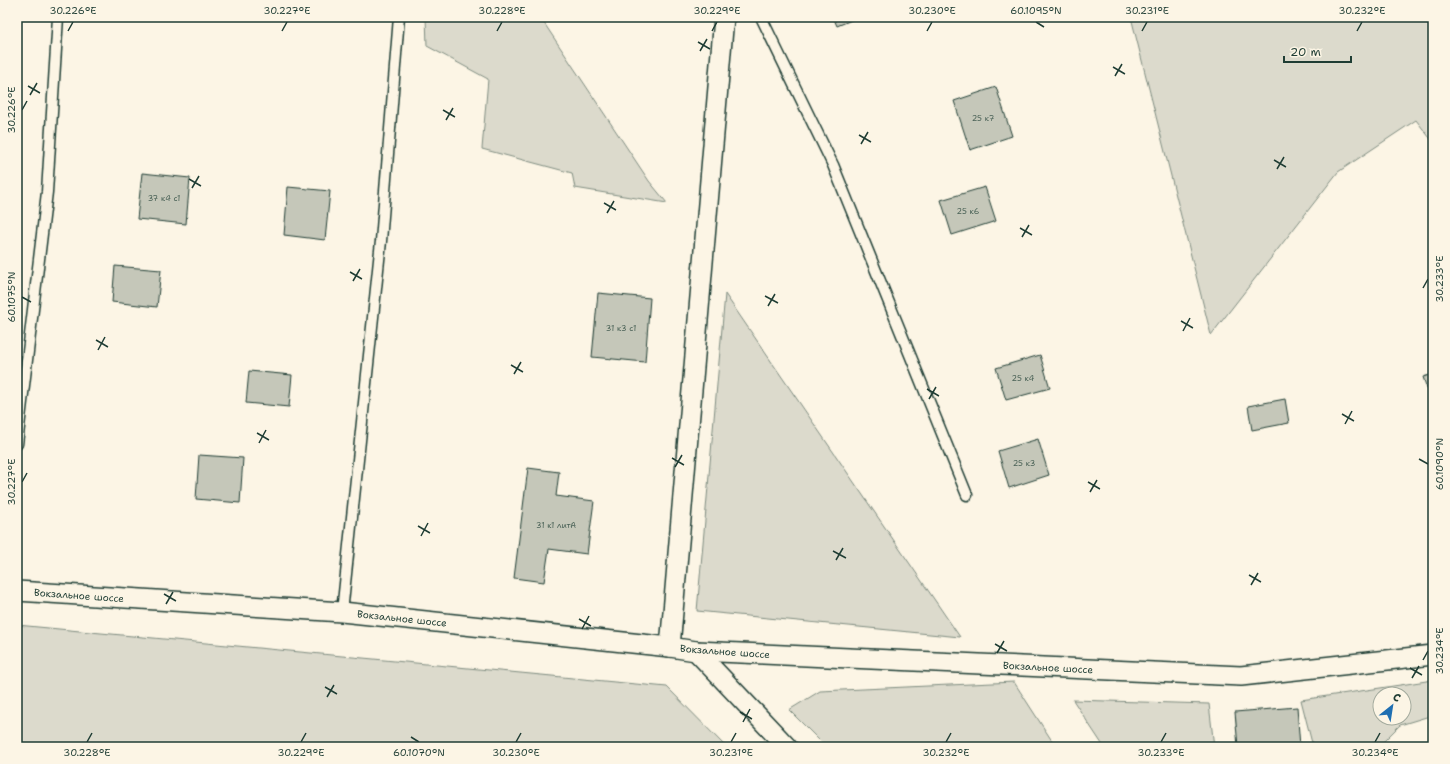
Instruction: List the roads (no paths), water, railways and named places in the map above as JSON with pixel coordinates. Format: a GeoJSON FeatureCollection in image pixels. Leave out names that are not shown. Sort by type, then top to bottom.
{"type":"FeatureCollection","features":[{"type":"Feature","properties":{"kind":"street"},"geometry":{"type":"LineString","coordinates":[[670,647],[724,17]]}},
{"type":"Feature","properties":{"kind":"street","name":"Вокзальное шоссе"},"geometry":{"type":"LineString","coordinates":[[17,591],[342,612],[696,651],[1241,676],[1433,655]]}},
{"type":"Feature","properties":{"kind":"street"},"geometry":{"type":"LineString","coordinates":[[696,651],[787,747]]}},
{"type":"Feature","properties":{"kind":"lane"},"geometry":{"type":"LineString","coordinates":[[17,444],[47,192],[58,17]]}},
{"type":"Feature","properties":{"kind":"lane"},"geometry":{"type":"LineString","coordinates":[[342,612],[381,241],[400,17]]}},
{"type":"Feature","properties":{"kind":"lane"},"geometry":{"type":"LineString","coordinates":[[761,17],[833,165],[967,495]]}}]}
